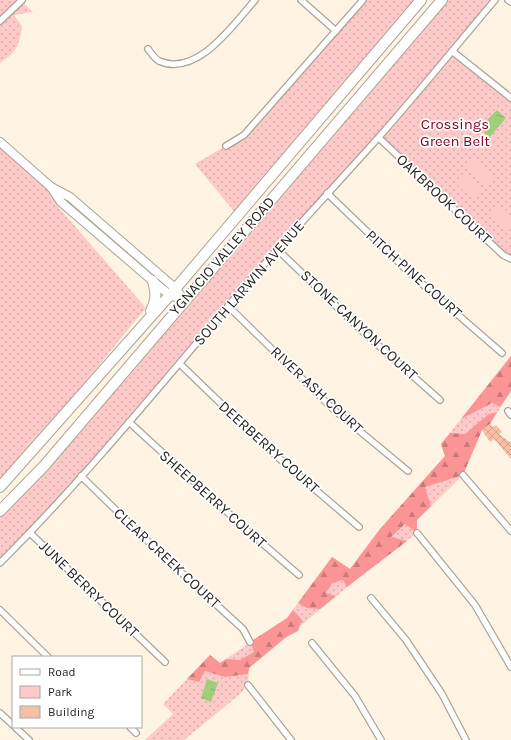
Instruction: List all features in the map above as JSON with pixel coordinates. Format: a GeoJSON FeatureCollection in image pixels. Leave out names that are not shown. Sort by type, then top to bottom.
{"type":"FeatureCollection","features":[{"type":"Feature","properties":{"kind":"highway","name":"YGNACIO VALLEY ROAD"},"geometry":{"type":"LineString","coordinates":[[0,487],[172,291],[421,0]]}},
{"type":"Feature","properties":{"kind":"highway","name":"YGNACIO VALLEY ROAD"},"geometry":{"type":"LineString","coordinates":[[0,510],[44,466],[184,300],[442,0]]}},
{"type":"Feature","properties":{"kind":"highway"},"geometry":{"type":"LineString","coordinates":[[145,322],[155,304],[156,292],[153,281]]}},
{"type":"Feature","properties":{"kind":"street"},"geometry":{"type":"LineString","coordinates":[[0,21],[22,0]]}},
{"type":"Feature","properties":{"kind":"street"},"geometry":{"type":"LineString","coordinates":[[148,49],[158,60],[178,64],[198,57],[214,46],[255,0]]}},
{"type":"Feature","properties":{"kind":"street"},"geometry":{"type":"LineString","coordinates":[[301,0],[336,31]]}},
{"type":"Feature","properties":{"kind":"street"},"geometry":{"type":"LineString","coordinates":[[226,146],[244,135],[363,0]]}},
{"type":"Feature","properties":{"kind":"street","name":"SOUTH LARWIN AVENUE"},"geometry":{"type":"LineString","coordinates":[[0,563],[30,533],[81,476],[180,364],[228,306],[327,193],[379,138],[495,0]]}},
{"type":"Feature","properties":{"kind":"street"},"geometry":{"type":"LineString","coordinates":[[452,51],[511,98]]}},
{"type":"Feature","properties":{"kind":"street","name":"OAKBROOK COURT"},"geometry":{"type":"LineString","coordinates":[[379,138],[503,255],[511,259]]}},
{"type":"Feature","properties":{"kind":"street"},"geometry":{"type":"LineString","coordinates":[[0,142],[51,186],[70,197],[172,291],[184,300]]}},
{"type":"Feature","properties":{"kind":"street"},"geometry":{"type":"LineString","coordinates":[[51,186],[61,202],[153,281],[172,291]]}},
{"type":"Feature","properties":{"kind":"street","name":"PITCH PINE COURT"},"geometry":{"type":"LineString","coordinates":[[327,193],[412,275],[502,352]]}},
{"type":"Feature","properties":{"kind":"street","name":"STONE CANYON COURT"},"geometry":{"type":"LineString","coordinates":[[278,250],[362,331],[440,400]]}},
{"type":"Feature","properties":{"kind":"street","name":"RIVER ASH COURT"},"geometry":{"type":"LineString","coordinates":[[228,306],[333,409],[408,471]]}},
{"type":"Feature","properties":{"kind":"street","name":"DEERBERRY COURT"},"geometry":{"type":"LineString","coordinates":[[180,364],[267,448],[359,528]]}},
{"type":"Feature","properties":{"kind":"street","name":"SHEEPBERRY COURT"},"geometry":{"type":"LineString","coordinates":[[129,422],[248,531],[299,575]]}},
{"type":"Feature","properties":{"kind":"street"},"geometry":{"type":"LineString","coordinates":[[463,474],[511,531]]}},
{"type":"Feature","properties":{"kind":"street","name":"CLEAR CREEK COURT"},"geometry":{"type":"LineString","coordinates":[[81,476],[161,554],[243,629],[250,642]]}},
{"type":"Feature","properties":{"kind":"street","name":"JUNE BERRY COURT"},"geometry":{"type":"LineString","coordinates":[[30,533],[165,662]]}},
{"type":"Feature","properties":{"kind":"street"},"geometry":{"type":"LineString","coordinates":[[417,534],[475,606],[511,667]]}},
{"type":"Feature","properties":{"kind":"street"},"geometry":{"type":"LineString","coordinates":[[371,598],[406,640],[442,694],[466,740]]}},
{"type":"Feature","properties":{"kind":"street"},"geometry":{"type":"LineString","coordinates":[[0,610],[47,656]]}},
{"type":"Feature","properties":{"kind":"street"},"geometry":{"type":"LineString","coordinates":[[312,643],[355,696],[381,740]]}},
{"type":"Feature","properties":{"kind":"street"},"geometry":{"type":"LineString","coordinates":[[248,685],[291,740]]}},
{"type":"Feature","properties":{"kind":"street"},"geometry":{"type":"LineString","coordinates":[[0,713],[12,724]]}},
{"type":"Feature","properties":{"kind":"street"},"geometry":{"type":"LineString","coordinates":[[16,728],[29,740]]}},
{"type":"Feature","properties":{"kind":"street"},"geometry":{"type":"LineString","coordinates":[[131,728],[136,733]]}},
{"type":"Feature","properties":{"kind":"green space"},"geometry":{"type":"Polygon","coordinates":[[[0,0],[25,0],[25,5],[33,12],[14,15],[22,26],[20,39],[14,52],[0,63],[0,0]]]}},
{"type":"Feature","properties":{"kind":"green space"},"geometry":{"type":"Polygon","coordinates":[[[363,0],[421,0],[237,215],[195,164],[244,135],[363,0]]]}},
{"type":"Feature","properties":{"kind":"green space","name":"Crossings Green Belt"},"geometry":{"type":"Polygon","coordinates":[[[442,0],[495,0],[453,51],[511,98],[511,259],[379,138],[180,364],[0,563],[0,511],[442,0]]]}},
{"type":"Feature","properties":{"kind":"green space"},"geometry":{"type":"Polygon","coordinates":[[[0,142],[51,187],[59,208],[146,308],[0,487],[0,142]]]}},
{"type":"Feature","properties":{"kind":"green space"},"geometry":{"type":"Polygon","coordinates":[[[475,159],[494,176],[486,185],[467,168],[475,159]]]}},
{"type":"Feature","properties":{"kind":"green space"},"geometry":{"type":"Polygon","coordinates":[[[462,174],[482,191],[474,200],[455,183],[462,174]]]}},
{"type":"Feature","properties":{"kind":"green space"},"geometry":{"type":"Polygon","coordinates":[[[497,204],[511,216],[511,227],[509,230],[489,213],[497,204]]]}},
{"type":"Feature","properties":{"kind":"green space"},"geometry":{"type":"Polygon","coordinates":[[[511,356],[511,391],[490,424],[482,430],[463,475],[417,520],[417,533],[356,580],[249,668],[248,685],[239,695],[184,740],[145,740],[173,714],[163,704],[210,655],[220,663],[287,618],[332,557],[350,569],[380,529],[445,456],[441,444],[511,356]]]}},
{"type":"Feature","properties":{"kind":"green space"},"geometry":{"type":"Polygon","coordinates":[[[511,356],[511,391],[500,407],[492,403],[461,419],[511,356]]]}},
{"type":"Feature","properties":{"kind":"green space"},"geometry":{"type":"Polygon","coordinates":[[[497,412],[490,424],[482,430],[463,475],[425,487],[431,506],[417,520],[417,533],[405,524],[391,537],[407,541],[347,587],[343,580],[332,583],[326,593],[336,596],[320,609],[307,608],[298,603],[332,557],[350,569],[380,529],[445,456],[441,444],[450,433],[465,434],[489,414],[497,412]]]}},
{"type":"Feature","properties":{"kind":"green space"},"geometry":{"type":"Polygon","coordinates":[[[293,610],[302,620],[298,631],[286,637],[249,668],[248,674],[225,677],[205,671],[199,682],[187,679],[210,655],[220,663],[226,659],[240,660],[254,652],[250,642],[287,618],[293,610]]]}},
{"type":"Feature","properties":{"kind":"water"},"geometry":{"type":"Polygon","coordinates":[[[497,110],[506,118],[490,137],[479,128],[497,110]]]}},
{"type":"Feature","properties":{"kind":"water"},"geometry":{"type":"Polygon","coordinates":[[[207,679],[218,683],[211,702],[201,698],[207,679]]]}},
{"type":"Feature","properties":{"kind":"building"},"geometry":{"type":"Polygon","coordinates":[[[490,424],[493,427],[496,425],[502,432],[499,434],[511,443],[511,459],[494,439],[490,442],[482,430],[490,424]]]}}]}
